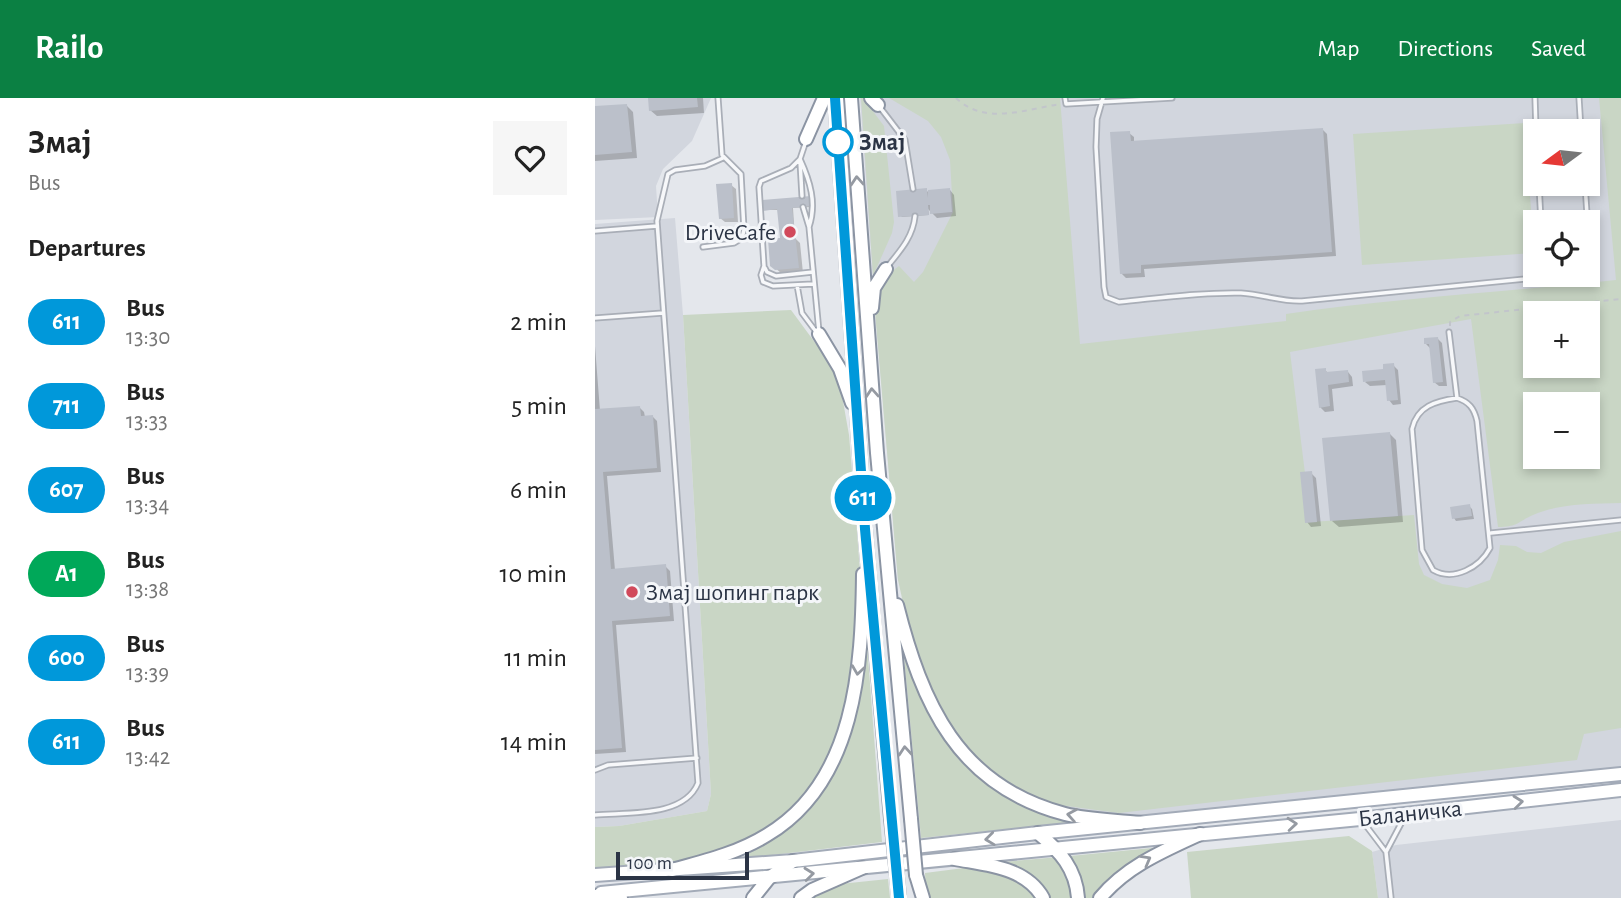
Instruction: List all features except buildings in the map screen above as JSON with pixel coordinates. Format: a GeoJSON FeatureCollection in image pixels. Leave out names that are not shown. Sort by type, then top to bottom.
{"type":"FeatureCollection","features":[{"type":"Feature","properties":{"kind":"main road"},"geometry":{"type":"LineString","coordinates":[[806,139],[824,98]]}},
{"type":"Feature","properties":{"kind":"main road"},"geometry":{"type":"LineString","coordinates":[[835,98],[865,529],[897,897]]}},
{"type":"Feature","properties":{"kind":"main road"},"geometry":{"type":"LineString","coordinates":[[851,98],[867,332],[887,562],[916,875],[921,898]]}},
{"type":"Feature","properties":{"kind":"main road"},"geometry":{"type":"LineString","coordinates":[[867,332],[874,288],[886,269]]}},
{"type":"Feature","properties":{"kind":"main road"},"geometry":{"type":"LineString","coordinates":[[819,334],[840,369],[858,419]]}},
{"type":"Feature","properties":{"kind":"main road"},"geometry":{"type":"LineString","coordinates":[[672,870],[727,854],[770,834],[803,805],[828,771],[843,738],[858,671],[865,529]]}},
{"type":"Feature","properties":{"kind":"main road"},"geometry":{"type":"LineString","coordinates":[[887,562],[903,627],[924,688],[943,728],[960,749],[992,780],[1026,801],[1067,815],[1140,823]]}},
{"type":"Feature","properties":{"kind":"main road","name":"Баланичка"},"geometry":{"type":"LineString","coordinates":[[1140,823],[1621,774]]}},
{"type":"Feature","properties":{"kind":"main road","name":"Баланичка"},"geometry":{"type":"LineString","coordinates":[[595,895],[1360,819],[1621,790]]}},
{"type":"Feature","properties":{"kind":"main road"},"geometry":{"type":"LineString","coordinates":[[1261,811],[1262,827]]}},
{"type":"Feature","properties":{"kind":"main road"},"geometry":{"type":"LineString","coordinates":[[595,875],[879,853],[1140,823]]}},
{"type":"Feature","properties":{"kind":"main road"},"geometry":{"type":"LineString","coordinates":[[1038,834],[1055,848],[1073,874],[1078,898]]}},
{"type":"Feature","properties":{"kind":"main road"},"geometry":{"type":"LineString","coordinates":[[1100,898],[1131,869],[1200,834]]}},
{"type":"Feature","properties":{"kind":"main road"},"geometry":{"type":"LineString","coordinates":[[955,859],[999,867],[1014,873],[1034,886],[1044,898]]}},
{"type":"Feature","properties":{"kind":"main road"},"geometry":{"type":"LineString","coordinates":[[753,898],[769,878],[793,861]]}},
{"type":"Feature","properties":{"kind":"main road"},"geometry":{"type":"LineString","coordinates":[[801,898],[812,890],[862,868]]}},
{"type":"Feature","properties":{"kind":"main road"},"geometry":{"type":"LineString","coordinates":[[595,895],[621,898]]}},
{"type":"Feature","properties":{"kind":"lane"},"geometry":{"type":"LineString","coordinates":[[703,247],[734,243],[743,235],[741,174],[723,158],[719,142],[718,98]]}},
{"type":"Feature","properties":{"kind":"lane"},"geometry":{"type":"LineString","coordinates":[[1065,98],[1066,104],[1172,98]]}},
{"type":"Feature","properties":{"kind":"lane"},"geometry":{"type":"LineString","coordinates":[[1535,98],[1536,119]]}},
{"type":"Feature","properties":{"kind":"lane"},"geometry":{"type":"LineString","coordinates":[[1579,98],[1580,119]]}},
{"type":"Feature","properties":{"kind":"lane"},"geometry":{"type":"LineString","coordinates":[[1103,100],[1097,120],[1096,147],[1104,286],[1106,297],[1111,300],[1119,302],[1244,293],[1287,302],[1523,279]]}},
{"type":"Feature","properties":{"kind":"lane"},"geometry":{"type":"LineString","coordinates":[[874,101],[905,140],[913,190]]}},
{"type":"Feature","properties":{"kind":"lane"},"geometry":{"type":"LineString","coordinates":[[802,196],[800,159],[806,139]]}},
{"type":"Feature","properties":{"kind":"lane"},"geometry":{"type":"LineString","coordinates":[[595,815],[653,811],[670,807],[685,800],[698,783],[657,226],[668,174],[675,170],[705,166],[723,158]]}},
{"type":"Feature","properties":{"kind":"lane"},"geometry":{"type":"LineString","coordinates":[[800,159],[812,195],[813,211],[809,227]]}},
{"type":"Feature","properties":{"kind":"lane"},"geometry":{"type":"LineString","coordinates":[[800,159],[785,172],[761,181],[759,187],[764,266],[761,275],[766,284],[773,286],[813,284]]}},
{"type":"Feature","properties":{"kind":"lane"},"geometry":{"type":"LineString","coordinates":[[803,207],[809,227],[819,334]]}},
{"type":"Feature","properties":{"kind":"lane"},"geometry":{"type":"LineString","coordinates":[[886,269],[909,239],[915,216]]}},
{"type":"Feature","properties":{"kind":"lane"},"geometry":{"type":"LineString","coordinates":[[595,231],[657,226]]}},
{"type":"Feature","properties":{"kind":"lane"},"geometry":{"type":"LineString","coordinates":[[764,266],[767,272],[776,276],[813,272]]}},
{"type":"Feature","properties":{"kind":"lane"},"geometry":{"type":"LineString","coordinates":[[797,285],[802,313],[819,334]]}},
{"type":"Feature","properties":{"kind":"lane"},"geometry":{"type":"LineString","coordinates":[[595,318],[664,313]]}},
{"type":"Feature","properties":{"kind":"lane"},"geometry":{"type":"LineString","coordinates":[[1449,332],[1457,398]]}},
{"type":"Feature","properties":{"kind":"lane"},"geometry":{"type":"LineString","coordinates":[[1457,398],[1472,407],[1477,421],[1490,533],[1490,548],[1486,556],[1477,565],[1463,572],[1439,573],[1433,570],[1424,556],[1412,438],[1414,420],[1424,407],[1457,398]]}},
{"type":"Feature","properties":{"kind":"lane"},"geometry":{"type":"LineString","coordinates":[[1490,533],[1621,520]]}},
{"type":"Feature","properties":{"kind":"lane"},"geometry":{"type":"LineString","coordinates":[[595,770],[615,764],[697,758]]}},
{"type":"Feature","properties":{"kind":"lane"},"geometry":{"type":"LineString","coordinates":[[1386,852],[1406,814]]}},
{"type":"Feature","properties":{"kind":"lane"},"geometry":{"type":"LineString","coordinates":[[1360,819],[1386,852],[1391,898]]}},
{"type":"Feature","properties":{"kind":"path"},"geometry":{"type":"LineString","coordinates":[[956,98],[978,113],[991,115],[1054,105]]}},
{"type":"Feature","properties":{"kind":"path"},"geometry":{"type":"LineString","coordinates":[[1449,332],[1450,322],[1459,316],[1621,299]]}},
{"type":"Feature","properties":{"kind":"shaded area"},"geometry":{"type":"Polygon","coordinates":[[[595,98],[711,98],[692,141],[663,169],[656,186],[658,217],[595,220],[595,98]]]}},
{"type":"Feature","properties":{"kind":"shaded area"},"geometry":{"type":"Polygon","coordinates":[[[860,98],[1621,98],[1621,768],[1138,817],[1068,810],[1044,803],[898,580],[860,98]]]}},
{"type":"Feature","properties":{"kind":"shaded area","name":"Змај шопинг парк"},"geometry":{"type":"Polygon","coordinates":[[[675,218],[711,794],[707,811],[619,826],[595,827],[595,224],[675,218]]]}},
{"type":"Feature","properties":{"kind":"shaded area"},"geometry":{"type":"Polygon","coordinates":[[[1621,820],[1621,898],[1378,898],[1372,852],[1396,845],[1621,820]]]}},
{"type":"Feature","properties":{"kind":"green space"},"geometry":{"type":"Polygon","coordinates":[[[861,98],[884,126],[894,222],[892,233],[873,276],[861,98]]]}},
{"type":"Feature","properties":{"kind":"green space"},"geometry":{"type":"Polygon","coordinates":[[[889,98],[1060,98],[1080,344],[1286,321],[1286,314],[1327,308],[1540,287],[1600,287],[1600,281],[1616,280],[1599,98],[1621,98],[1621,503],[1554,508],[1514,525],[1498,527],[1471,319],[1290,352],[1311,522],[1414,515],[1419,564],[1424,575],[1442,584],[1467,588],[1490,580],[1498,560],[1500,545],[1541,553],[1564,542],[1621,531],[1621,728],[1584,734],[1577,760],[1119,813],[1044,803],[993,776],[968,752],[934,701],[911,639],[898,580],[874,300],[887,275],[899,266],[914,282],[923,272],[953,212],[950,160],[941,137],[928,121],[889,98]]]}},
{"type":"Feature","properties":{"kind":"green space"},"geometry":{"type":"Polygon","coordinates":[[[1523,123],[1523,196],[1530,196],[1531,210],[1523,210],[1523,254],[1362,265],[1353,134],[1523,123]]]}},
{"type":"Feature","properties":{"kind":"green space"},"geometry":{"type":"Polygon","coordinates":[[[791,310],[830,363],[841,390],[849,435],[857,532],[861,585],[847,705],[826,768],[793,811],[748,843],[681,861],[595,868],[595,827],[619,826],[707,811],[711,794],[683,315],[791,310]]]}},
{"type":"Feature","properties":{"kind":"green space"},"geometry":{"type":"Polygon","coordinates":[[[902,636],[926,707],[956,753],[970,767],[1075,822],[921,838],[902,636]]]}},
{"type":"Feature","properties":{"kind":"green space"},"geometry":{"type":"Polygon","coordinates":[[[867,644],[882,842],[740,859],[792,824],[815,799],[828,779],[847,737],[867,644]]]}},
{"type":"Feature","properties":{"kind":"green space"},"geometry":{"type":"Polygon","coordinates":[[[1349,836],[1372,851],[1378,898],[1191,898],[1187,852],[1349,836]]]}},
{"type":"Feature","properties":{"kind":"green space"},"geometry":{"type":"Polygon","coordinates":[[[1162,847],[1092,898],[1083,898],[1082,884],[1070,856],[1162,847]]]}},
{"type":"Feature","properties":{"kind":"green space"},"geometry":{"type":"Polygon","coordinates":[[[1059,857],[1064,864],[1074,898],[1048,898],[1003,862],[1059,857]]]}},
{"type":"Feature","properties":{"kind":"green space"},"geometry":{"type":"Polygon","coordinates":[[[964,868],[1005,875],[1038,898],[926,898],[925,873],[964,868]]]}},
{"type":"Feature","properties":{"kind":"green space"},"geometry":{"type":"Polygon","coordinates":[[[888,879],[890,898],[808,898],[840,884],[888,879]]]}},
{"type":"Feature","properties":{"kind":"bus line","name":"611"},"geometry":{"type":"LineString","coordinates":[[835,98],[865,529],[899,898]]}},
{"type":"Feature","properties":{"kind":"place","name":"Змај"},"geometry":{"type":"Point","coordinates":[838,142]}},
{"type":"Feature","properties":{"kind":"place","name":"DriveCafe"},"geometry":{"type":"Point","coordinates":[790,232]}},
{"type":"Feature","properties":{"kind":"place","name":"Змај шопинг парк"},"geometry":{"type":"Point","coordinates":[632,592]}}]}
